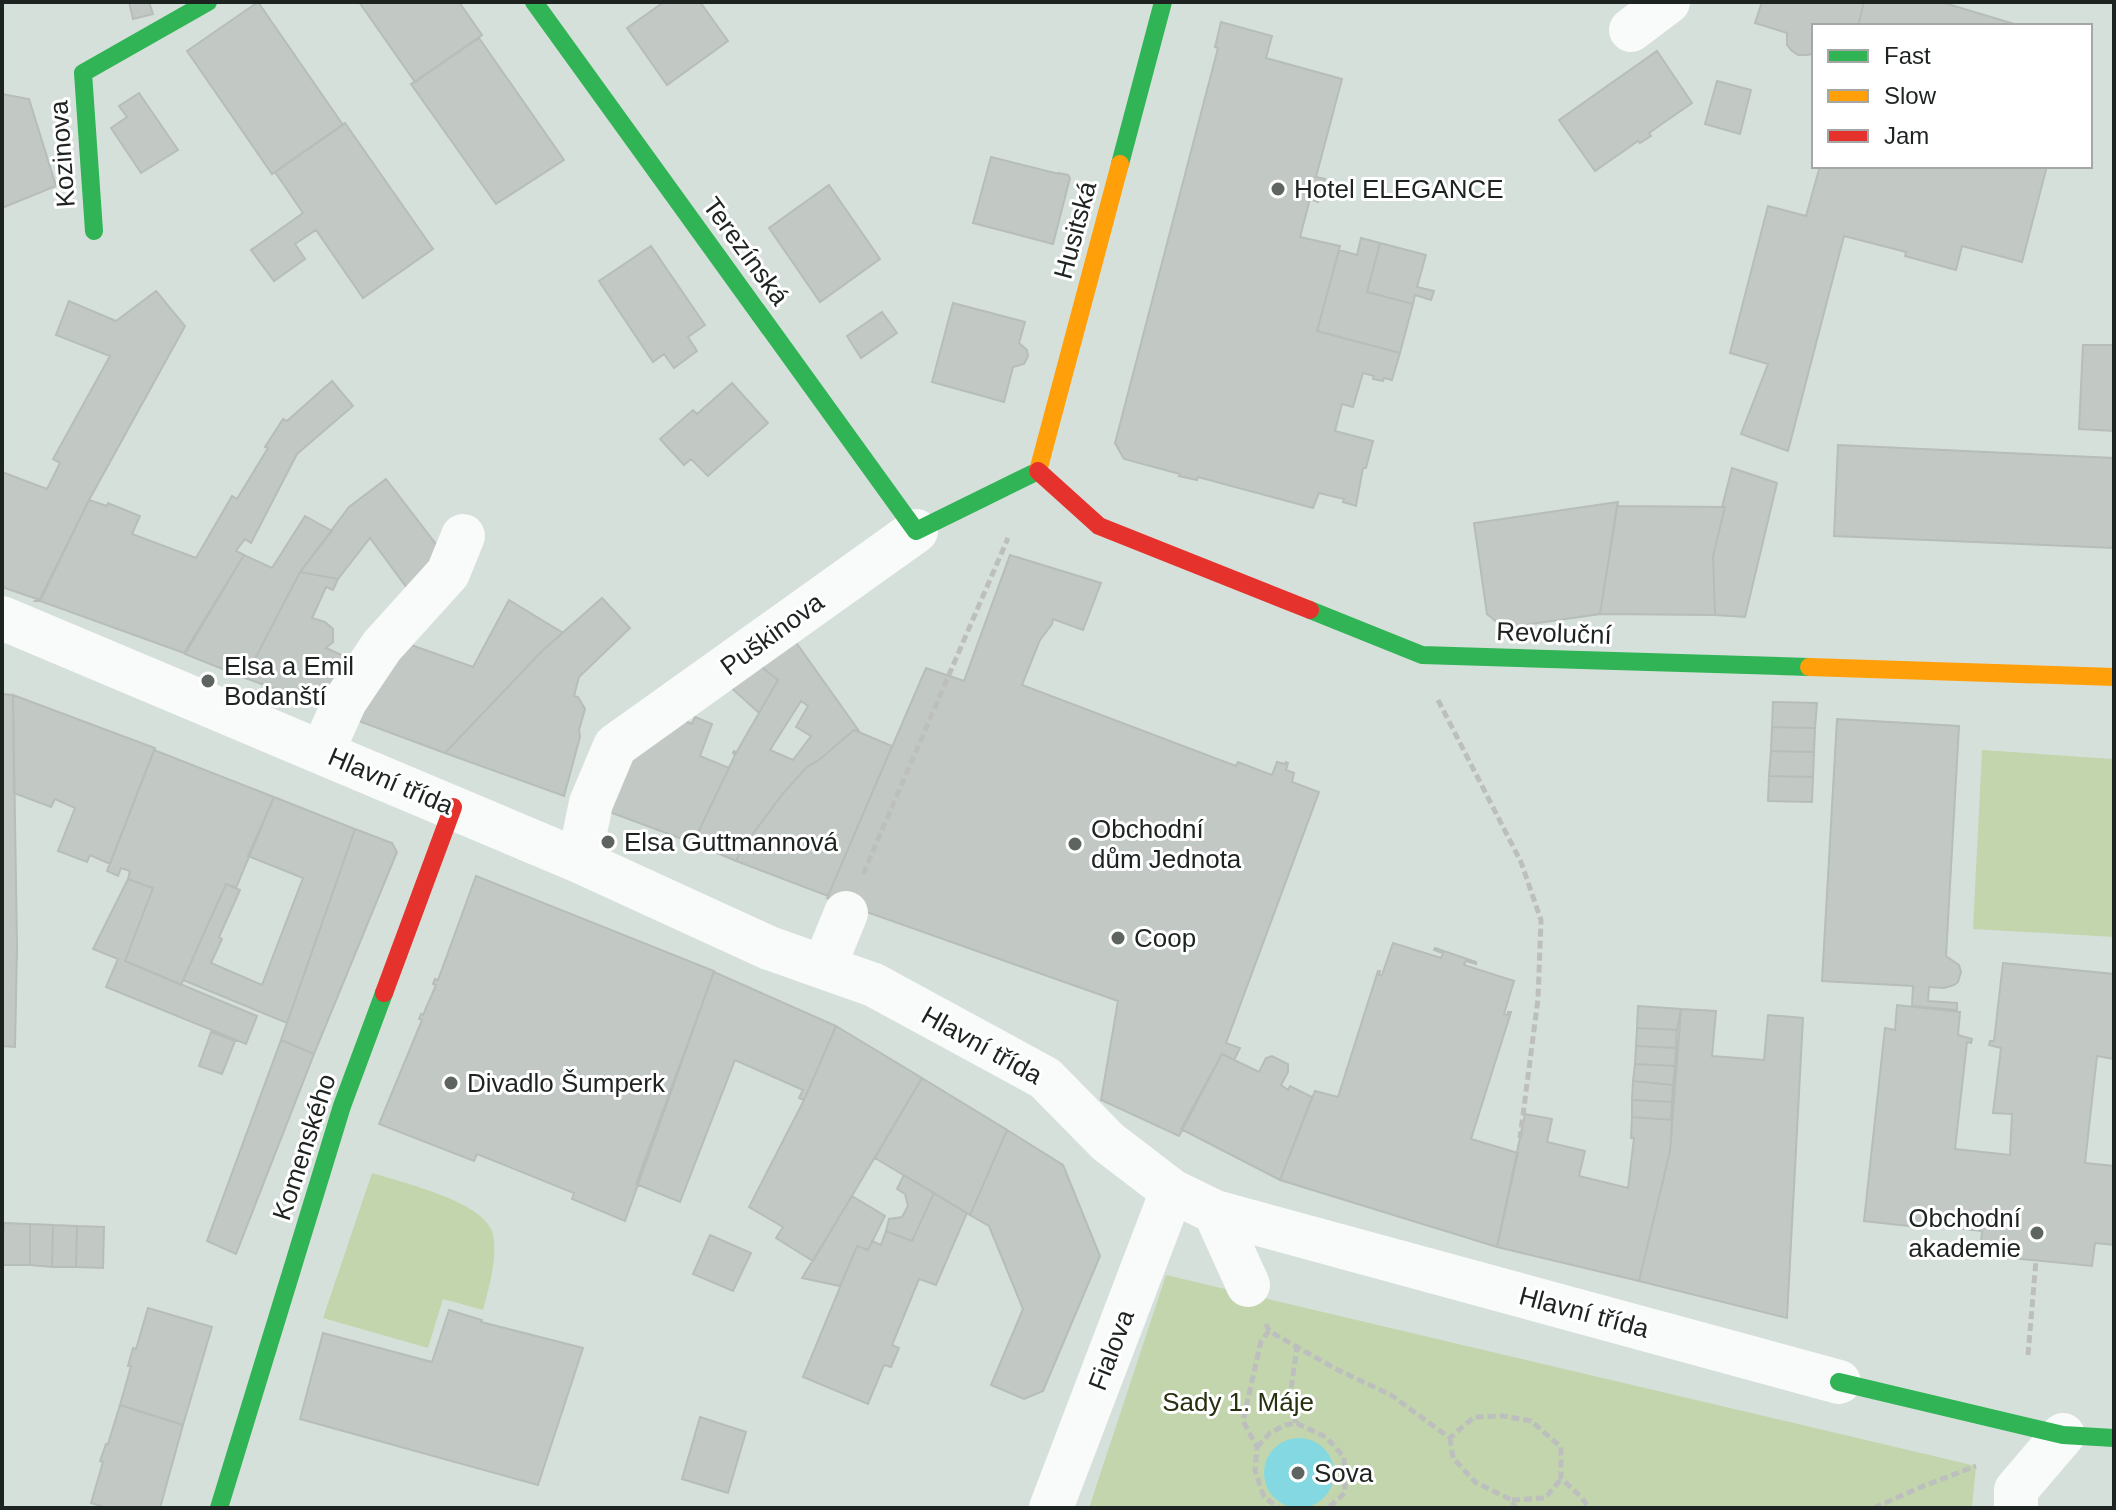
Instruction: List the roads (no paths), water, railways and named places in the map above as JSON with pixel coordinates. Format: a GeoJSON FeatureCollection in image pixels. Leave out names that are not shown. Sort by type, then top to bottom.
{"type":"FeatureCollection","features":[{"type":"Feature","properties":{"kind":"street","name":"Kozinova"},"geometry":{"type":"LineString","coordinates":[[94,231],[83,73],[208,2]]}},
{"type":"Feature","properties":{"kind":"street","name":"Terezínská"},"geometry":{"type":"LineString","coordinates":[[534,2],[916,531]]}},
{"type":"Feature","properties":{"kind":"street","name":"Husitská"},"geometry":{"type":"LineString","coordinates":[[1038,471],[1163,2]]}},
{"type":"Feature","properties":{"kind":"street"},"geometry":{"type":"LineString","coordinates":[[1631,30],[1668,2]]}},
{"type":"Feature","properties":{"kind":"street","name":"Puškinova"},"geometry":{"type":"LineString","coordinates":[[579,861],[591,803],[615,746],[916,531],[1038,471]]}},
{"type":"Feature","properties":{"kind":"street","name":"Revoluční"},"geometry":{"type":"LineString","coordinates":[[1038,471],[1099,526],[1422,655],[2114,677]]}},
{"type":"Feature","properties":{"kind":"street"},"geometry":{"type":"LineString","coordinates":[[322,752],[345,701],[382,646],[448,573],[463,536]]}},
{"type":"Feature","properties":{"kind":"street","name":"Hlavní třída"},"geometry":{"type":"LineString","coordinates":[[2,618],[579,861],[769,948],[874,985],[1045,1078],[1108,1142],[1172,1191],[1215,1212],[1839,1382],[2063,1435],[2114,1438]]}},
{"type":"Feature","properties":{"kind":"street","name":"Komenského"},"geometry":{"type":"LineString","coordinates":[[219,1508],[342,1106],[453,807]]}},
{"type":"Feature","properties":{"kind":"street"},"geometry":{"type":"LineString","coordinates":[[824,967],[854,894]]}},
{"type":"Feature","properties":{"kind":"street","name":"Fialova"},"geometry":{"type":"LineString","coordinates":[[1051,1508],[1172,1191]]}},
{"type":"Feature","properties":{"kind":"street"},"geometry":{"type":"LineString","coordinates":[[1215,1212],[1248,1285]]}},
{"type":"Feature","properties":{"kind":"street"},"geometry":{"type":"LineString","coordinates":[[2016,1508],[2016,1490],[2063,1435]]}},
{"type":"Feature","properties":{"kind":"water"},"geometry":{"type":"Polygon","coordinates":[[[1306,1438],[1328,1453],[1334,1473],[1332,1487],[1324,1498],[1313,1506],[1292,1508],[1274,1498],[1266,1487],[1264,1466],[1274,1448],[1285,1440],[1306,1438]]]}},
{"type":"Feature","properties":{"kind":"place","name":"Hotel ELEGANCE"},"geometry":{"type":"Point","coordinates":[1278,189]}},
{"type":"Feature","properties":{"kind":"place","name":"Elsa a Emil Bodanští"},"geometry":{"type":"Point","coordinates":[208,681]}},
{"type":"Feature","properties":{"kind":"place","name":"Elsa Guttmannová"},"geometry":{"type":"Point","coordinates":[608,842]}},
{"type":"Feature","properties":{"kind":"place","name":"Obchodní dům Jednota"},"geometry":{"type":"Point","coordinates":[1075,844]}},
{"type":"Feature","properties":{"kind":"place","name":"Coop"},"geometry":{"type":"Point","coordinates":[1118,938]}},
{"type":"Feature","properties":{"kind":"place","name":"Divadlo Šumperk"},"geometry":{"type":"Point","coordinates":[451,1083]}},
{"type":"Feature","properties":{"kind":"place","name":"Obchodní akademie"},"geometry":{"type":"Point","coordinates":[2037,1233]}},
{"type":"Feature","properties":{"kind":"place","name":"Sova"},"geometry":{"type":"Point","coordinates":[1298,1473]}},
{"type":"Feature","properties":{"kind":"park label","name":"Sady 1. Máje"},"geometry":{"type":"Point","coordinates":[1238,1402]}}]}
